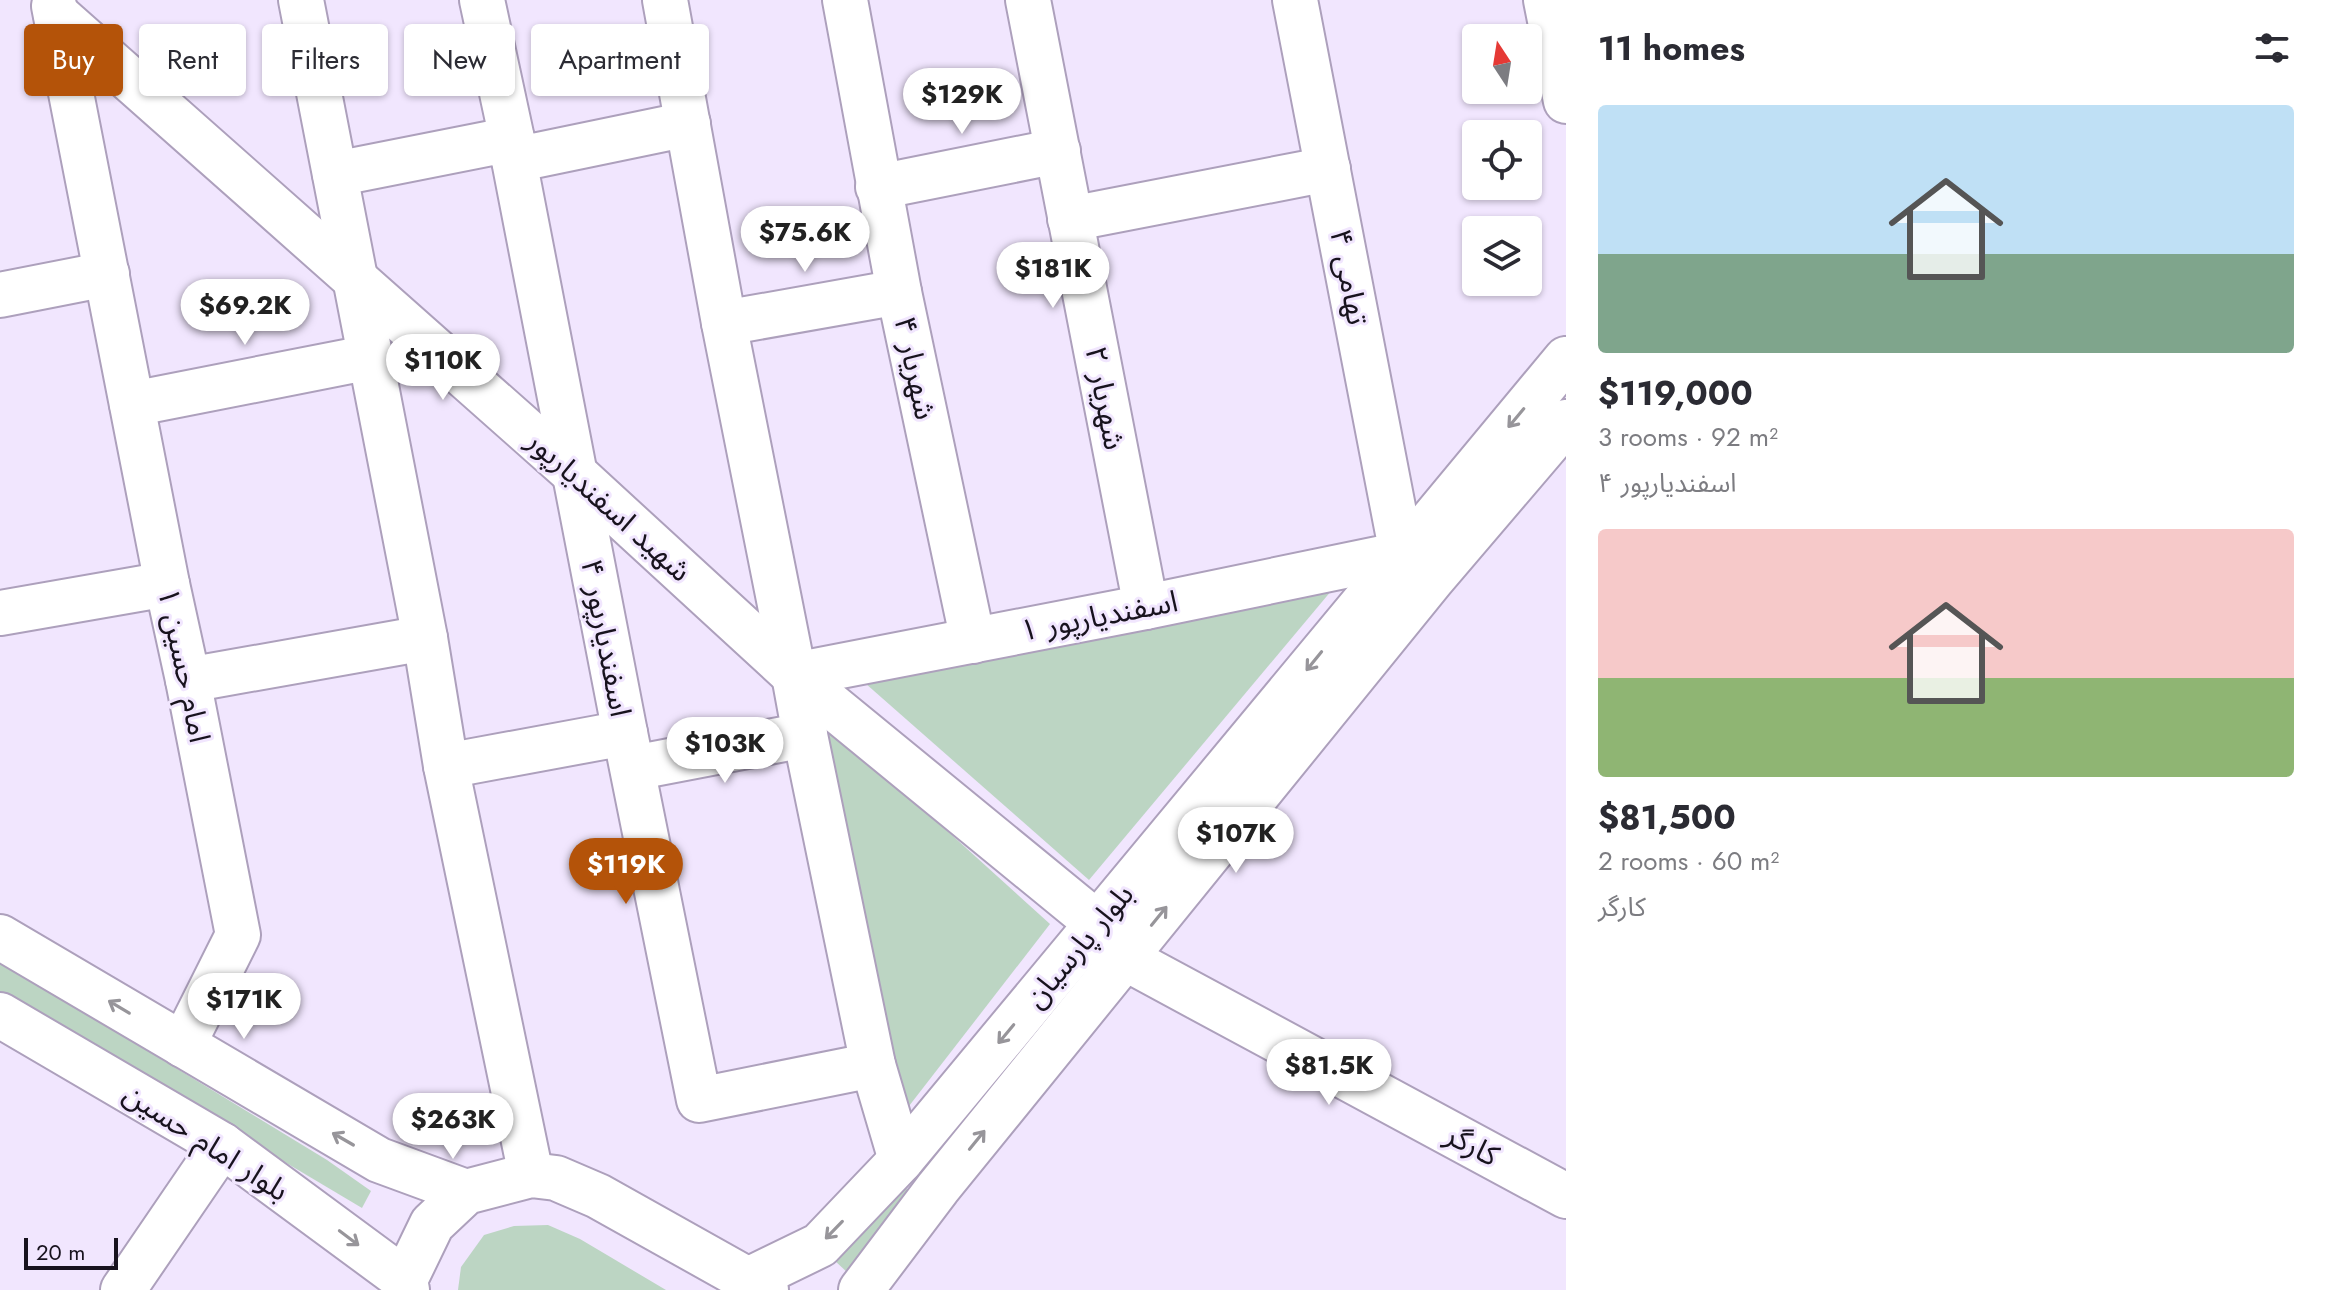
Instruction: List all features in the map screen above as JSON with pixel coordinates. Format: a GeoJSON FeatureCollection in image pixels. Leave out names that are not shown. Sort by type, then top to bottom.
{"type":"FeatureCollection","features":[{"type":"Feature","properties":{"kind":"street","name":"اسفندیارپور ۴"},"geometry":{"type":"LineString","coordinates":[[482,0],[699,1100],[873,1065]]}},
{"type":"Feature","properties":{"kind":"street"},"geometry":{"type":"LineString","coordinates":[[665,0],[724,323],[873,1065],[901,1160],[938,1188]]}},
{"type":"Feature","properties":{"kind":"street","name":"شهریار ۴"},"geometry":{"type":"LineString","coordinates":[[845,0],[878,187],[973,641]]}},
{"type":"Feature","properties":{"kind":"street","name":"شهریار ۲"},"geometry":{"type":"LineString","coordinates":[[1028,0],[1146,607]]}},
{"type":"Feature","properties":{"kind":"street","name":"تهامی ۴"},"geometry":{"type":"LineString","coordinates":[[1295,0],[1328,169],[1418,566]]}},
{"type":"Feature","properties":{"kind":"street"},"geometry":{"type":"LineString","coordinates":[[1546,0],[1566,101]]}},
{"type":"Feature","properties":{"kind":"street"},"geometry":{"type":"LineString","coordinates":[[302,3],[425,638],[446,766],[531,1175]]}},
{"type":"Feature","properties":{"kind":"street","name":"امام حسین ۱"},"geometry":{"type":"LineString","coordinates":[[54,7],[238,935],[183,1045]]}},
{"type":"Feature","properties":{"kind":"street","name":"شهید اسفندیارپور"},"geometry":{"type":"LineString","coordinates":[[54,7],[574,473],[794,675],[1098,924]]}},
{"type":"Feature","properties":{"kind":"street"},"geometry":{"type":"LineString","coordinates":[[335,174],[688,124]]}},
{"type":"Feature","properties":{"kind":"street"},"geometry":{"type":"LineString","coordinates":[[878,187],[1058,151]]}},
{"type":"Feature","properties":{"kind":"street"},"geometry":{"type":"LineString","coordinates":[[1070,219],[1328,169]]}},
{"type":"Feature","properties":{"kind":"street"},"geometry":{"type":"LineString","coordinates":[[0,295],[107,274]]}},
{"type":"Feature","properties":{"kind":"street"},"geometry":{"type":"LineString","coordinates":[[724,323],[899,292]]}},
{"type":"Feature","properties":{"kind":"street"},"geometry":{"type":"LineString","coordinates":[[132,404],[371,357]]}},
{"type":"Feature","properties":{"kind":"street","name":"بلوار پارسیان"},"geometry":{"type":"LineString","coordinates":[[757,1285],[820,1245],[901,1160],[1098,924],[1364,632],[1478,495],[1566,359]]}},
{"type":"Feature","properties":{"kind":"street","name":"بلوار پارسیان"},"geometry":{"type":"LineString","coordinates":[[1478,495],[1566,422]]}},
{"type":"Feature","properties":{"kind":"street","name":"اسفندیارپور ۱"},"geometry":{"type":"LineString","coordinates":[[794,675],[1146,607],[1418,566]]}},
{"type":"Feature","properties":{"kind":"street"},"geometry":{"type":"LineString","coordinates":[[0,613],[167,584]]}},
{"type":"Feature","properties":{"kind":"street","name":"بلوار پارسیان"},"geometry":{"type":"LineString","coordinates":[[861,1290],[938,1188],[1125,958],[1364,632]]}},
{"type":"Feature","properties":{"kind":"street"},"geometry":{"type":"LineString","coordinates":[[188,680],[425,638]]}},
{"type":"Feature","properties":{"kind":"street"},"geometry":{"type":"LineString","coordinates":[[446,766],[805,735]]}},
{"type":"Feature","properties":{"kind":"street"},"geometry":{"type":"LineString","coordinates":[[0,937],[379,1160],[466,1192]]}},
{"type":"Feature","properties":{"kind":"street","name":"کارگر"},"geometry":{"type":"LineString","coordinates":[[1125,958],[1566,1196]]}},
{"type":"Feature","properties":{"kind":"street","name":"بلوار امام حسین"},"geometry":{"type":"LineString","coordinates":[[0,1015],[222,1145],[406,1285]]}},
{"type":"Feature","properties":{"kind":"street"},"geometry":{"type":"LineString","coordinates":[[123,1290],[222,1145]]}},
{"type":"Feature","properties":{"kind":"street"},"geometry":{"type":"LineString","coordinates":[[406,1285],[432,1224],[466,1192],[531,1175],[556,1178],[598,1196],[757,1285]]}},
{"type":"Feature","properties":{"kind":"green space"},"geometry":{"type":"Polygon","coordinates":[[[1342,578],[1089,880],[857,676],[1342,578]]]}},
{"type":"Feature","properties":{"kind":"green space"},"geometry":{"type":"Polygon","coordinates":[[[817,713],[1050,924],[892,1128],[817,713]]]}},
{"type":"Feature","properties":{"kind":"green space"},"geometry":{"type":"Polygon","coordinates":[[[0,961],[327,1160],[371,1191],[362,1208],[0,993],[0,961]]]}},
{"type":"Feature","properties":{"kind":"green space"},"geometry":{"type":"Polygon","coordinates":[[[902,1187],[911,1190],[849,1274],[833,1259],[902,1187]]]}},
{"type":"Feature","properties":{"kind":"green space"},"geometry":{"type":"Polygon","coordinates":[[[548,1225],[580,1239],[666,1290],[458,1290],[461,1267],[484,1235],[514,1226],[548,1225]]]}}]}
